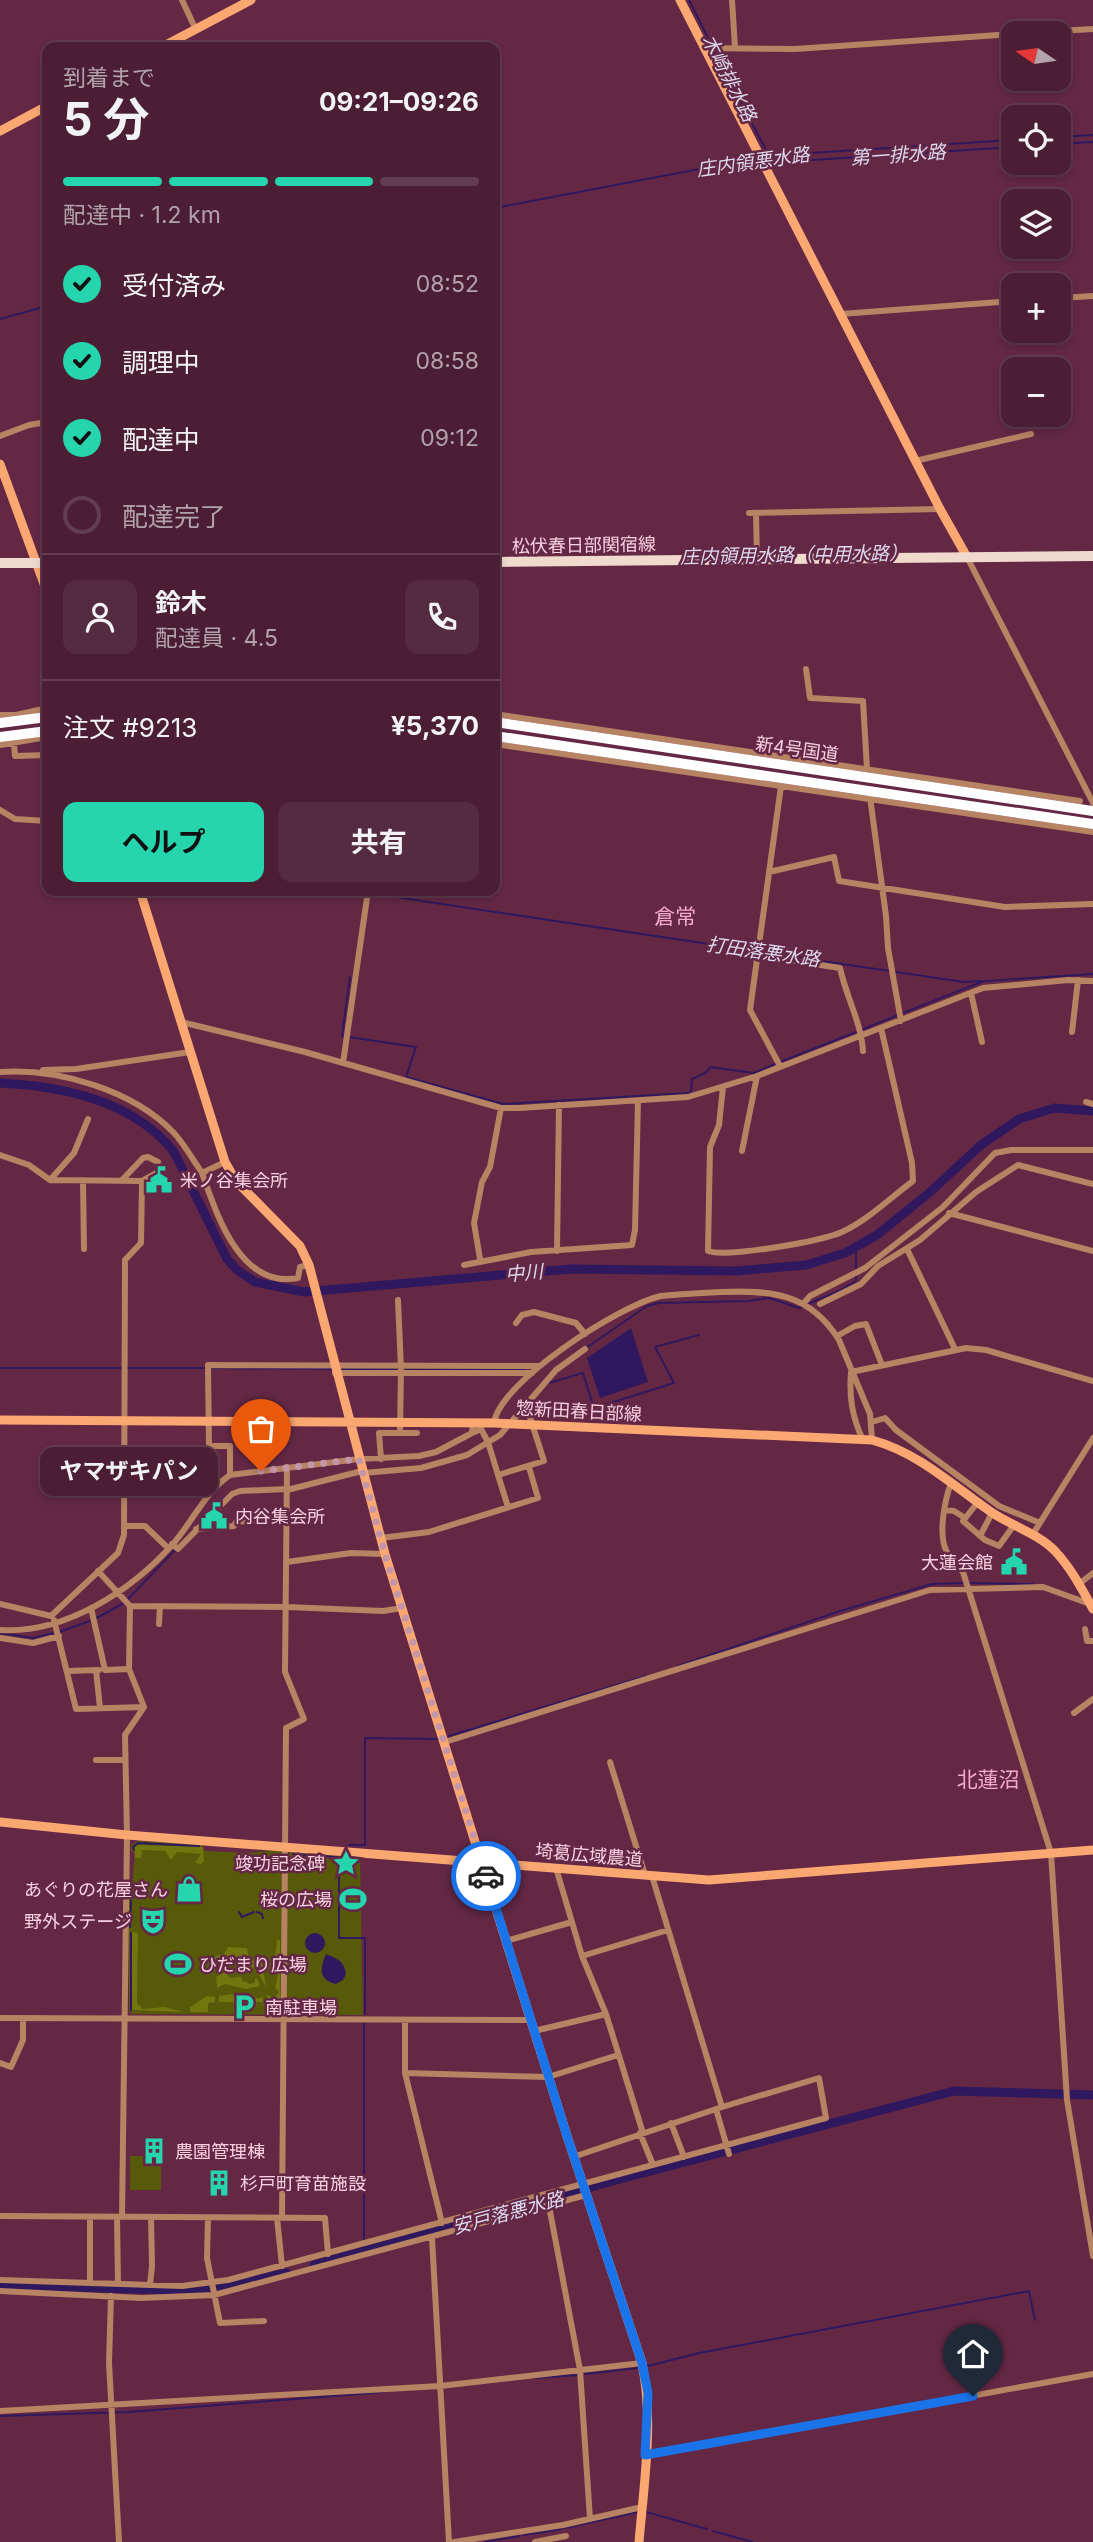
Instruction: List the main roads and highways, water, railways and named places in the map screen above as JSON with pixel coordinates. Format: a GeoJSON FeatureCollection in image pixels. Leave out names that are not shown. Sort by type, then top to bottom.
{"type":"FeatureCollection","features":[{"type":"Feature","properties":{"kind":"highway"},"geometry":{"type":"LineString","coordinates":[[0,723],[25,717],[42,717]]}},
{"type":"Feature","properties":{"kind":"highway","name":"新4号国道"},"geometry":{"type":"LineString","coordinates":[[500,723],[1049,801],[1093,811]]}},
{"type":"Feature","properties":{"kind":"highway"},"geometry":{"type":"LineString","coordinates":[[0,737],[42,732]]}},
{"type":"Feature","properties":{"kind":"highway","name":"新4号国道"},"geometry":{"type":"LineString","coordinates":[[500,737],[870,796],[1093,824]]}},
{"type":"Feature","properties":{"kind":"main road","name":"松伏春日部関宿線"},"geometry":{"type":"LineString","coordinates":[[500,562],[1093,556]]}},
{"type":"Feature","properties":{"kind":"main road"},"geometry":{"type":"LineString","coordinates":[[0,563],[42,563]]}},
{"type":"Feature","properties":{"kind":"waterway","name":"木崎排水路"},"geometry":{"type":"LineString","coordinates":[[689,0],[712,46]]}},
{"type":"Feature","properties":{"kind":"waterway","name":"木崎排水路"},"geometry":{"type":"LineString","coordinates":[[714,51],[768,154]]}},
{"type":"Feature","properties":{"kind":"waterway","name":"庄内領悪水路"},"geometry":{"type":"LineString","coordinates":[[1071,136],[1093,135]]}},
{"type":"Feature","properties":{"kind":"waterway","name":"庄内領悪水路"},"geometry":{"type":"LineString","coordinates":[[763,156],[1001,141]]}},
{"type":"Feature","properties":{"kind":"waterway","name":"第一排水路"},"geometry":{"type":"LineString","coordinates":[[1071,143],[1093,142]]}},
{"type":"Feature","properties":{"kind":"waterway","name":"第一排水路"},"geometry":{"type":"LineString","coordinates":[[782,162],[1001,148]]}},
{"type":"Feature","properties":{"kind":"waterway","name":"庄内領悪水路"},"geometry":{"type":"LineString","coordinates":[[500,207],[757,158]]}},
{"type":"Feature","properties":{"kind":"waterway","name":"庄内領悪水路"},"geometry":{"type":"LineString","coordinates":[[0,319],[42,307]]}},
{"type":"Feature","properties":{"kind":"waterway","name":"打田落悪水路"},"geometry":{"type":"LineString","coordinates":[[389,896],[755,951]]}},
{"type":"Feature","properties":{"kind":"waterway","name":"打田落悪水路"},"geometry":{"type":"LineString","coordinates":[[761,952],[890,971]]}},
{"type":"Feature","properties":{"kind":"waterway","name":"打田落悪水路"},"geometry":{"type":"LineString","coordinates":[[896,972],[964,982],[980,981]]}},
{"type":"Feature","properties":{"kind":"waterway","name":"打田落悪水路"},"geometry":{"type":"LineString","coordinates":[[986,981],[1093,974]]}},
{"type":"Feature","properties":{"kind":"waterway"},"geometry":{"type":"LineString","coordinates":[[350,977],[342,1036],[416,1047],[406,1077],[503,1104],[688,1093],[691,1091],[692,1079],[707,1072],[710,1067],[754,1073],[775,1064]]}},
{"type":"Feature","properties":{"kind":"waterway"},"geometry":{"type":"LineString","coordinates":[[903,1013],[984,981]]}},
{"type":"Feature","properties":{"kind":"waterway"},"geometry":{"type":"LineString","coordinates":[[861,1030],[898,1015]]}},
{"type":"Feature","properties":{"kind":"waterway"},"geometry":{"type":"LineString","coordinates":[[780,1062],[856,1032]]}},
{"type":"Feature","properties":{"kind":"waterway","name":"中川"},"geometry":{"type":"LineString","coordinates":[[0,1083],[71,1092],[117,1108],[138,1120],[157,1134],[174,1152],[227,1259],[237,1270],[255,1282],[304,1292],[571,1269],[736,1271],[806,1265],[845,1253],[877,1235],[929,1193],[981,1145],[1019,1119],[1054,1108],[1093,1111]]}},
{"type":"Feature","properties":{"kind":"waterway"},"geometry":{"type":"LineString","coordinates":[[808,1304],[856,1281],[856,1248]]}},
{"type":"Feature","properties":{"kind":"waterway"},"geometry":{"type":"LineString","coordinates":[[586,1348],[647,1306],[659,1303],[769,1298],[799,1308],[803,1306]]}},
{"type":"Feature","properties":{"kind":"waterway"},"geometry":{"type":"LineString","coordinates":[[549,1383],[583,1373],[594,1408],[674,1383],[655,1347],[699,1335]]}},
{"type":"Feature","properties":{"kind":"waterway"},"geometry":{"type":"LineString","coordinates":[[0,1368],[121,1368]]}},
{"type":"Feature","properties":{"kind":"waterway"},"geometry":{"type":"LineString","coordinates":[[127,1368],[205,1368]]}},
{"type":"Feature","properties":{"kind":"waterway"},"geometry":{"type":"LineString","coordinates":[[211,1368],[331,1369]]}},
{"type":"Feature","properties":{"kind":"waterway"},"geometry":{"type":"LineString","coordinates":[[341,1369],[398,1369]]}},
{"type":"Feature","properties":{"kind":"waterway"},"geometry":{"type":"LineString","coordinates":[[404,1369],[525,1369]]}},
{"type":"Feature","properties":{"kind":"waterway"},"geometry":{"type":"LineString","coordinates":[[217,1505],[231,1492]]}},
{"type":"Feature","properties":{"kind":"waterway"},"geometry":{"type":"LineString","coordinates":[[128,1599],[175,1550]]}},
{"type":"Feature","properties":{"kind":"waterway"},"geometry":{"type":"LineString","coordinates":[[678,1666],[837,1612],[932,1584],[964,1583]]}},
{"type":"Feature","properties":{"kind":"waterway"},"geometry":{"type":"LineString","coordinates":[[969,1583],[1033,1584]]}},
{"type":"Feature","properties":{"kind":"waterway"},"geometry":{"type":"LineString","coordinates":[[95,1619],[124,1603]]}},
{"type":"Feature","properties":{"kind":"waterway"},"geometry":{"type":"LineString","coordinates":[[59,1632],[90,1621]]}},
{"type":"Feature","properties":{"kind":"waterway"},"geometry":{"type":"LineString","coordinates":[[0,1633],[33,1638],[54,1633]]}},
{"type":"Feature","properties":{"kind":"waterway"},"geometry":{"type":"LineString","coordinates":[[449,1736],[646,1676]]}},
{"type":"Feature","properties":{"kind":"waterway"},"geometry":{"type":"LineString","coordinates":[[349,1845],[365,1845],[365,1738],[438,1739]]}},
{"type":"Feature","properties":{"kind":"waterway"},"geometry":{"type":"LineString","coordinates":[[134,1850],[133,1847],[138,1843],[199,1846]]}},
{"type":"Feature","properties":{"kind":"waterway"},"geometry":{"type":"LineString","coordinates":[[293,1854],[338,1857]]}},
{"type":"Feature","properties":{"kind":"waterway"},"geometry":{"type":"LineString","coordinates":[[339,1856],[339,1938],[365,1938],[365,2014]]}},
{"type":"Feature","properties":{"kind":"waterway"},"geometry":{"type":"LineString","coordinates":[[130,1927],[131,1901]]}},
{"type":"Feature","properties":{"kind":"waterway"},"geometry":{"type":"LineString","coordinates":[[239,1912],[242,1917],[254,1912]]}},
{"type":"Feature","properties":{"kind":"waterway"},"geometry":{"type":"LineString","coordinates":[[257,1912],[262,1914],[263,1918]]}},
{"type":"Feature","properties":{"kind":"waterway"},"geometry":{"type":"LineString","coordinates":[[131,1933],[131,2010]]}},
{"type":"Feature","properties":{"kind":"waterway"},"geometry":{"type":"LineString","coordinates":[[364,2023],[364,2239]]}},
{"type":"Feature","properties":{"kind":"waterway","name":"安戸落悪水路"},"geometry":{"type":"LineString","coordinates":[[314,2265],[609,2182],[954,2091],[1093,2095]]}},
{"type":"Feature","properties":{"kind":"waterway","name":"安戸落悪水路"},"geometry":{"type":"LineString","coordinates":[[0,2285],[202,2291],[287,2273]]}},
{"type":"Feature","properties":{"kind":"waterway"},"geometry":{"type":"LineString","coordinates":[[648,2366],[699,2353],[1029,2291],[1035,2320]]}},
{"type":"Feature","properties":{"kind":"waterway"},"geometry":{"type":"LineString","coordinates":[[585,2374],[638,2368]]}},
{"type":"Feature","properties":{"kind":"waterway"},"geometry":{"type":"LineString","coordinates":[[534,2378],[578,2375]]}},
{"type":"Feature","properties":{"kind":"waterway"},"geometry":{"type":"LineString","coordinates":[[0,2416],[129,2412],[383,2392]]}},
{"type":"Feature","properties":{"kind":"waterway"},"geometry":{"type":"LineString","coordinates":[[565,2528],[638,2512]]}},
{"type":"Feature","properties":{"kind":"waterway"},"geometry":{"type":"LineString","coordinates":[[646,2512],[707,2529]]}},
{"type":"Feature","properties":{"kind":"waterway"},"geometry":{"type":"LineString","coordinates":[[524,2535],[562,2529]]}},
{"type":"Feature","properties":{"kind":"waterway"},"geometry":{"type":"LineString","coordinates":[[713,2531],[752,2542]]}},
{"type":"Feature","properties":{"kind":"waterway"},"geometry":{"type":"LineString","coordinates":[[485,2542],[520,2536]]}},
{"type":"Feature","properties":{"kind":"place","name":"米ノ谷集会所"},"geometry":{"type":"Point","coordinates":[159,1180]}},
{"type":"Feature","properties":{"kind":"place","name":"ヤマザキパン"},"geometry":{"type":"Point","coordinates":[261,1471]}},
{"type":"Feature","properties":{"kind":"place","name":"内谷集会所"},"geometry":{"type":"Point","coordinates":[214,1516]}},
{"type":"Feature","properties":{"kind":"place","name":"大蓮会館"},"geometry":{"type":"Point","coordinates":[1014,1562]}},
{"type":"Feature","properties":{"kind":"place","name":"竣功記念碑"},"geometry":{"type":"Point","coordinates":[346,1863]}},
{"type":"Feature","properties":{"kind":"place","name":"あぐりの花屋さん"},"geometry":{"type":"Point","coordinates":[189,1889]}},
{"type":"Feature","properties":{"kind":"place","name":"桜の広場"},"geometry":{"type":"Point","coordinates":[353,1899]}},
{"type":"Feature","properties":{"kind":"place","name":"野外ステージ"},"geometry":{"type":"Point","coordinates":[153,1921]}},
{"type":"Feature","properties":{"kind":"place","name":"ひだまり広場"},"geometry":{"type":"Point","coordinates":[178,1964]}},
{"type":"Feature","properties":{"kind":"place","name":"南駐車場"},"geometry":{"type":"Point","coordinates":[244,2007]}},
{"type":"Feature","properties":{"kind":"place","name":"農園管理棟"},"geometry":{"type":"Point","coordinates":[154,2151]}},
{"type":"Feature","properties":{"kind":"place","name":"杉戸町育苗施設"},"geometry":{"type":"Point","coordinates":[219,2183]}},
{"type":"Feature","properties":{"kind":"district","name":"倉常"},"geometry":{"type":"Point","coordinates":[675,916]}},
{"type":"Feature","properties":{"kind":"district","name":"北蓮沼"},"geometry":{"type":"Point","coordinates":[988,1779]}},
{"type":"Feature","properties":{"kind":"water label","name":"庄内領用水路（中用水路）"},"geometry":{"type":"Point","coordinates":[794,555]}}]}
